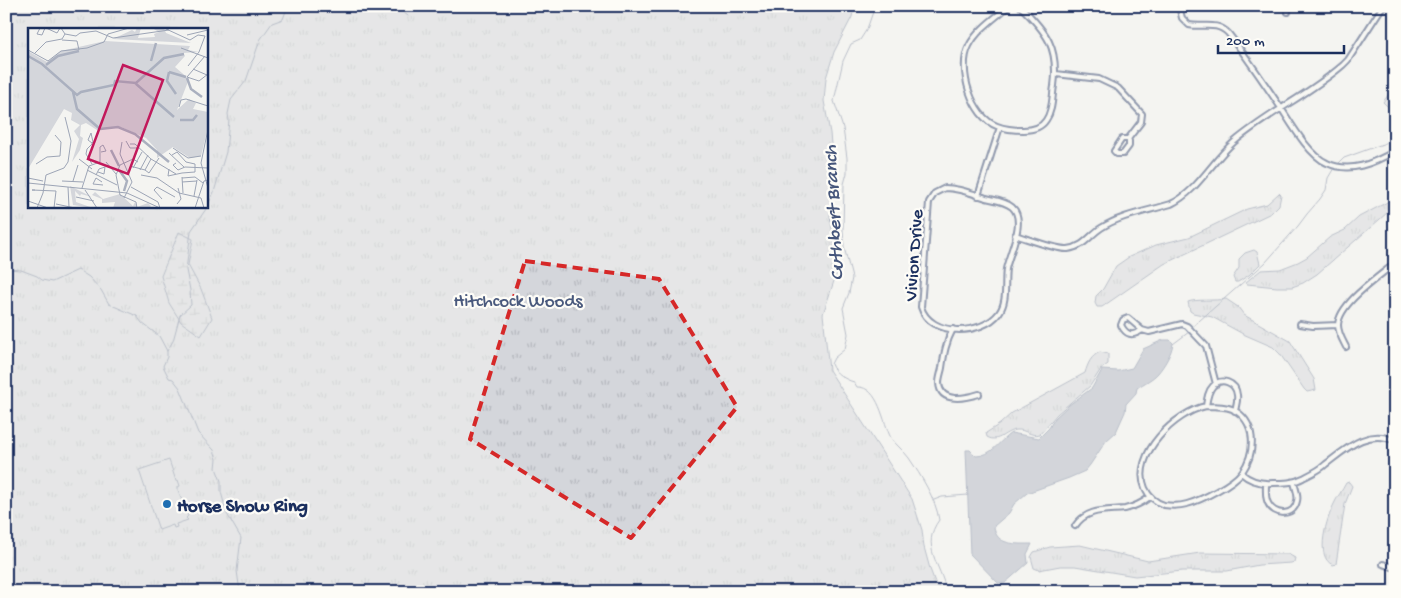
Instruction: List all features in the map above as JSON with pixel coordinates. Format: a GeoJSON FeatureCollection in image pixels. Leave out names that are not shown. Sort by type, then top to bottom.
{"type":"FeatureCollection","features":[{"type":"Feature","properties":{"kind":"street"},"geometry":{"type":"LineString","coordinates":[[1009,6],[975,36],[969,45],[964,60],[966,84],[979,110],[989,122],[1000,127],[1030,130],[1038,127],[1049,116],[1056,63],[1050,42],[1020,6]]}},
{"type":"Feature","properties":{"kind":"street"},"geometry":{"type":"LineString","coordinates":[[1180,6],[1182,18],[1189,25],[1213,25],[1228,33],[1313,153],[1328,164],[1342,168],[1359,167],[1379,160],[1395,151]]}},
{"type":"Feature","properties":{"kind":"street"},"geometry":{"type":"LineString","coordinates":[[1288,12],[1289,6]]}},
{"type":"Feature","properties":{"kind":"street"},"geometry":{"type":"LineString","coordinates":[[1016,235],[1059,248],[1071,248],[1085,243],[1099,229],[1116,220],[1175,202],[1189,191],[1232,143],[1332,74],[1348,60],[1383,6]]}},
{"type":"Feature","properties":{"kind":"street"},"geometry":{"type":"LineString","coordinates":[[1056,74],[1092,78],[1118,88],[1142,114],[1141,122],[1128,139]]}},
{"type":"Feature","properties":{"kind":"street"},"geometry":{"type":"LineString","coordinates":[[978,196],[1000,127]]}},
{"type":"Feature","properties":{"kind":"street"},"geometry":{"type":"LineString","coordinates":[[1122,139],[1128,139],[1129,146],[1123,154],[1117,154],[1114,151],[1115,148],[1122,139]]}},
{"type":"Feature","properties":{"kind":"street","name":"Vivion Drive"},"geometry":{"type":"LineString","coordinates":[[945,188],[978,196],[1003,202],[1011,206],[1018,220],[1016,235],[1006,265],[1004,302],[999,314],[985,324],[966,329],[953,329],[928,320],[921,307],[929,202],[935,193],[945,188]]}},
{"type":"Feature","properties":{"kind":"street"},"geometry":{"type":"LineString","coordinates":[[1346,348],[1338,325],[1349,302],[1395,263]]}},
{"type":"Feature","properties":{"kind":"street"},"geometry":{"type":"LineString","coordinates":[[1142,330],[1135,334],[1130,334],[1121,325],[1123,320],[1128,318],[1142,330],[1149,332],[1182,324],[1187,326],[1206,346],[1216,384]]}},
{"type":"Feature","properties":{"kind":"street"},"geometry":{"type":"LineString","coordinates":[[1300,324],[1313,326],[1338,325]]}},
{"type":"Feature","properties":{"kind":"street"},"geometry":{"type":"LineString","coordinates":[[953,329],[947,340],[944,353],[939,383],[940,389],[951,398],[965,398],[979,394]]}},
{"type":"Feature","properties":{"kind":"street"},"geometry":{"type":"LineString","coordinates":[[1206,406],[1210,391],[1216,384],[1226,382],[1235,388],[1238,397],[1235,411]]}},
{"type":"Feature","properties":{"kind":"street"},"geometry":{"type":"LineString","coordinates":[[1220,406],[1235,411],[1244,420],[1252,437],[1250,456],[1241,473],[1202,498],[1182,506],[1163,504],[1150,497],[1143,484],[1143,473],[1150,448],[1161,435],[1184,415],[1197,408],[1220,406]]}},
{"type":"Feature","properties":{"kind":"street"},"geometry":{"type":"LineString","coordinates":[[1241,473],[1249,479],[1266,484],[1294,482],[1325,466],[1344,450],[1361,440],[1377,437],[1387,438],[1395,442]]}},
{"type":"Feature","properties":{"kind":"street"},"geometry":{"type":"LineString","coordinates":[[1266,484],[1266,496],[1269,506],[1273,510],[1282,513],[1292,510],[1297,502],[1298,497],[1294,482]]}},
{"type":"Feature","properties":{"kind":"street"},"geometry":{"type":"LineString","coordinates":[[1075,526],[1087,514],[1130,507],[1150,497]]}},
{"type":"Feature","properties":{"kind":"street"},"geometry":{"type":"LineString","coordinates":[[1382,564],[1395,568]]}},
{"type":"Feature","properties":{"kind":"highlighted area"},"geometry":{"type":"Polygon","coordinates":[[[525,261],[659,279],[737,407],[631,538],[470,439],[525,261]]]}},
{"type":"Feature","properties":{"kind":"green space","name":"Hitchcock Woods"},"geometry":{"type":"Polygon","coordinates":[[[6,6],[854,6],[852,17],[834,52],[826,78],[824,101],[830,133],[833,168],[830,216],[838,269],[823,314],[829,370],[912,499],[922,530],[930,569],[936,585],[945,592],[6,592],[6,6]]]}},
{"type":"Feature","properties":{"kind":"green space"},"geometry":{"type":"Polygon","coordinates":[[[1395,86],[1395,101],[1388,107],[1383,102],[1395,86]]]}},
{"type":"Feature","properties":{"kind":"green space"},"geometry":{"type":"Polygon","coordinates":[[[1279,193],[1281,195],[1279,205],[1271,213],[1164,264],[1102,307],[1097,307],[1095,303],[1096,296],[1103,289],[1116,266],[1129,257],[1156,245],[1189,237],[1247,209],[1267,204],[1279,193]]]}},
{"type":"Feature","properties":{"kind":"green space"},"geometry":{"type":"Polygon","coordinates":[[[1395,198],[1395,206],[1317,274],[1303,283],[1292,287],[1247,284],[1246,282],[1261,270],[1280,269],[1307,257],[1330,237],[1345,230],[1359,217],[1395,198]]]}},
{"type":"Feature","properties":{"kind":"green space"},"geometry":{"type":"Polygon","coordinates":[[[179,232],[193,239],[188,265],[201,289],[212,318],[201,336],[181,322],[169,303],[161,276],[179,232]]]}},
{"type":"Feature","properties":{"kind":"green space"},"geometry":{"type":"Polygon","coordinates":[[[1254,250],[1257,252],[1260,264],[1249,275],[1235,282],[1233,277],[1239,268],[1239,259],[1245,253],[1254,250]]]}},
{"type":"Feature","properties":{"kind":"green space"},"geometry":{"type":"Polygon","coordinates":[[[1226,299],[1238,307],[1244,315],[1290,341],[1314,379],[1316,390],[1307,392],[1304,389],[1273,347],[1243,334],[1212,317],[1193,313],[1190,311],[1188,302],[1226,299]]]}},
{"type":"Feature","properties":{"kind":"green space"},"geometry":{"type":"Polygon","coordinates":[[[1100,352],[1108,354],[1108,364],[1101,369],[1090,386],[1057,414],[1040,434],[1017,430],[995,439],[987,437],[986,433],[1012,413],[1085,373],[1090,360],[1100,352]]]}},
{"type":"Feature","properties":{"kind":"green space","name":"Horse Show Ring"},"geometry":{"type":"Polygon","coordinates":[[[169,460],[176,481],[178,480],[180,486],[178,490],[188,520],[176,524],[177,527],[174,528],[173,525],[159,530],[139,470],[169,460]]]}},
{"type":"Feature","properties":{"kind":"green space"},"geometry":{"type":"Polygon","coordinates":[[[1349,482],[1352,486],[1345,504],[1336,564],[1333,565],[1327,561],[1324,554],[1324,537],[1328,518],[1334,504],[1346,483],[1349,482]]]}},
{"type":"Feature","properties":{"kind":"green space"},"geometry":{"type":"Polygon","coordinates":[[[1080,545],[1148,561],[1200,553],[1288,554],[1295,558],[1294,562],[1291,563],[1259,565],[1227,571],[1182,571],[1135,576],[1075,566],[1060,566],[1039,570],[1034,568],[1031,557],[1034,552],[1050,547],[1080,545]]]}},
{"type":"Feature","properties":{"kind":"water"},"geometry":{"type":"Polygon","coordinates":[[[1163,340],[1170,340],[1173,343],[1165,363],[1156,375],[1137,388],[1136,393],[1126,404],[1125,412],[1116,432],[1106,441],[1085,471],[1027,493],[994,526],[995,533],[1003,540],[1014,544],[1032,544],[1027,554],[1028,563],[1005,583],[998,583],[970,554],[966,450],[970,450],[976,456],[987,454],[1011,433],[1039,438],[1049,428],[1055,418],[1092,388],[1102,370],[1118,371],[1132,368],[1143,349],[1163,340]]]}},
{"type":"Feature","properties":{"kind":"waterway"},"geometry":{"type":"LineString","coordinates":[[208,205],[214,192],[226,152],[228,114],[231,100],[246,81],[260,40],[272,23],[283,19],[286,11],[291,6]]}},
{"type":"Feature","properties":{"kind":"waterway"},"geometry":{"type":"LineString","coordinates":[[401,6],[402,11],[408,16]]}},
{"type":"Feature","properties":{"kind":"waterway","name":"Cuthbert Branch"},"geometry":{"type":"LineString","coordinates":[[875,6],[867,29],[860,40],[851,44],[843,61],[834,101],[843,128],[847,158],[847,173],[844,184],[843,230],[844,247],[852,278],[843,308],[848,334],[845,349],[834,358],[831,364],[841,376],[854,382],[857,387],[864,388],[870,392],[879,406],[891,438],[909,458],[927,488],[935,504],[939,520],[931,538],[934,555],[946,590]]}},
{"type":"Feature","properties":{"kind":"waterway"},"geometry":{"type":"LineString","coordinates":[[1337,165],[1344,158],[1391,141],[1395,135]]}},
{"type":"Feature","properties":{"kind":"waterway"},"geometry":{"type":"LineString","coordinates":[[1191,328],[1265,263],[1320,199],[1326,190],[1328,178],[1334,168]]}},
{"type":"Feature","properties":{"kind":"waterway"},"geometry":{"type":"LineString","coordinates":[[167,351],[173,341],[180,315],[191,305],[186,270],[191,231],[206,208]]}},
{"type":"Feature","properties":{"kind":"waterway"},"geometry":{"type":"LineString","coordinates":[[6,269],[21,270],[42,280],[52,282],[78,270],[89,277],[101,290],[109,304],[137,316],[142,323],[159,336],[167,351],[167,357],[163,366],[169,378],[173,379],[180,388],[198,433],[214,450],[217,459],[216,468],[221,481],[221,492],[227,514],[241,538],[237,571],[240,592]]}},
{"type":"Feature","properties":{"kind":"waterway"},"geometry":{"type":"LineString","coordinates":[[1173,344],[1189,332]]}},
{"type":"Feature","properties":{"kind":"waterway"},"geometry":{"type":"LineString","coordinates":[[934,500],[942,497],[968,495]]}},
{"type":"Feature","properties":{"kind":"place","name":"Horse Show Ring"},"geometry":{"type":"Point","coordinates":[167,504]}}]}
